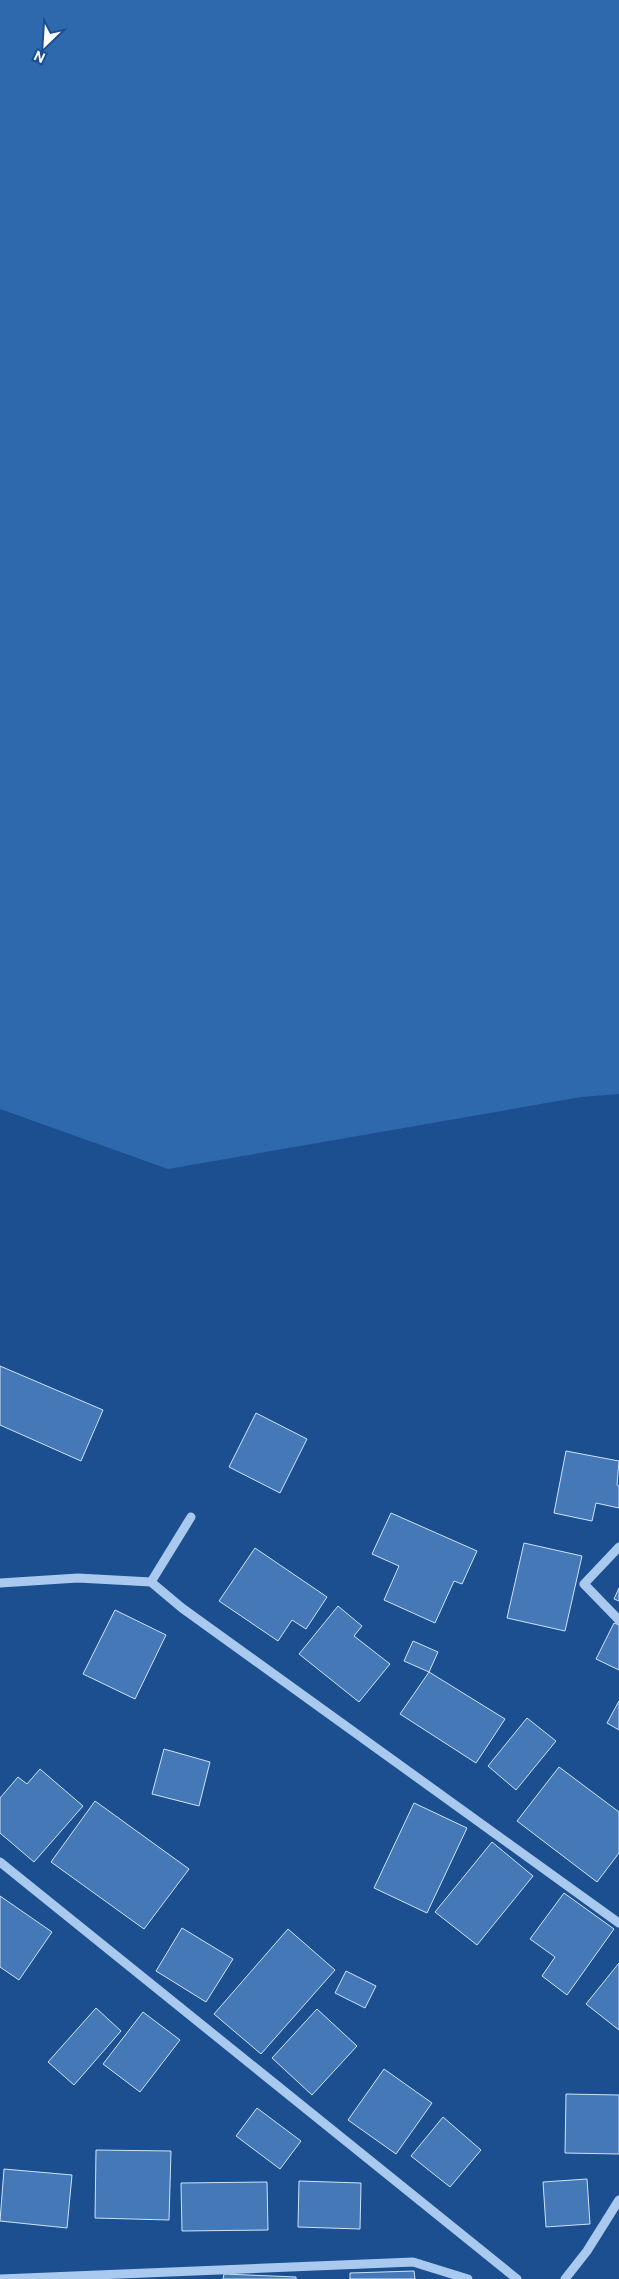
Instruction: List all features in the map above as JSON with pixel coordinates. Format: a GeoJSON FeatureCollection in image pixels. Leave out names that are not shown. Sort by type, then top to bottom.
{"type":"FeatureCollection","features":[{"type":"Feature","properties":{"kind":"street"},"geometry":{"type":"LineString","coordinates":[[151,1582],[191,1517]]}},
{"type":"Feature","properties":{"kind":"street"},"geometry":{"type":"LineString","coordinates":[[619,1547],[584,1584],[619,1620]]}},
{"type":"Feature","properties":{"kind":"street"},"geometry":{"type":"LineString","coordinates":[[0,1583],[78,1578],[151,1582],[182,1608],[619,1923]]}},
{"type":"Feature","properties":{"kind":"street"},"geometry":{"type":"LineString","coordinates":[[0,1862],[517,2279]]}},
{"type":"Feature","properties":{"kind":"street"},"geometry":{"type":"LineString","coordinates":[[565,2279],[587,2251],[619,2200]]}},
{"type":"Feature","properties":{"kind":"street"},"geometry":{"type":"LineString","coordinates":[[0,2279],[413,2262],[468,2279]]}},
{"type":"Feature","properties":{"kind":"shaded area"},"geometry":{"type":"Polygon","coordinates":[[[0,0],[619,0],[619,1094],[581,1097],[168,1169],[0,1109],[0,0]]]}},
{"type":"Feature","properties":{"kind":"building"},"geometry":{"type":"Polygon","coordinates":[[[0,1366],[103,1410],[81,1461],[0,1425],[0,1366]]]}},
{"type":"Feature","properties":{"kind":"building"},"geometry":{"type":"Polygon","coordinates":[[[256,1413],[307,1439],[280,1493],[229,1467],[256,1413]]]}},
{"type":"Feature","properties":{"kind":"building"},"geometry":{"type":"Polygon","coordinates":[[[566,1451],[619,1461],[617,1485],[619,1486],[619,1508],[596,1503],[592,1521],[554,1513],[566,1451]]]}},
{"type":"Feature","properties":{"kind":"building"},"geometry":{"type":"Polygon","coordinates":[[[391,1513],[477,1551],[462,1584],[454,1581],[435,1623],[384,1600],[399,1566],[372,1554],[391,1513]]]}},
{"type":"Feature","properties":{"kind":"building"},"geometry":{"type":"Polygon","coordinates":[[[524,1543],[582,1556],[565,1631],[507,1618],[524,1543]]]}},
{"type":"Feature","properties":{"kind":"building"},"geometry":{"type":"Polygon","coordinates":[[[255,1548],[327,1597],[306,1629],[292,1620],[278,1641],[219,1601],[255,1548]]]}},
{"type":"Feature","properties":{"kind":"building"},"geometry":{"type":"Polygon","coordinates":[[[619,1588],[619,1601],[614,1599],[619,1588]]]}},
{"type":"Feature","properties":{"kind":"building"},"geometry":{"type":"Polygon","coordinates":[[[338,1606],[362,1626],[354,1636],[390,1664],[359,1702],[299,1654],[338,1606]]]}},
{"type":"Feature","properties":{"kind":"building"},"geometry":{"type":"Polygon","coordinates":[[[115,1610],[166,1635],[135,1699],[83,1674],[115,1610]]]}},
{"type":"Feature","properties":{"kind":"building"},"geometry":{"type":"Polygon","coordinates":[[[614,1623],[619,1625],[619,1670],[596,1659],[614,1623]]]}},
{"type":"Feature","properties":{"kind":"building"},"geometry":{"type":"Polygon","coordinates":[[[413,1641],[438,1652],[429,1672],[404,1661],[413,1641]]]}},
{"type":"Feature","properties":{"kind":"building"},"geometry":{"type":"Polygon","coordinates":[[[429,1672],[505,1719],[476,1763],[400,1714],[429,1672]]]}},
{"type":"Feature","properties":{"kind":"building"},"geometry":{"type":"Polygon","coordinates":[[[619,1701],[619,1730],[607,1723],[619,1701]]]}},
{"type":"Feature","properties":{"kind":"building"},"geometry":{"type":"Polygon","coordinates":[[[527,1718],[556,1741],[516,1790],[488,1766],[527,1718]]]}},
{"type":"Feature","properties":{"kind":"building"},"geometry":{"type":"Polygon","coordinates":[[[164,1749],[210,1762],[199,1806],[152,1794],[164,1749]]]}},
{"type":"Feature","properties":{"kind":"building"},"geometry":{"type":"Polygon","coordinates":[[[559,1767],[619,1812],[619,1853],[597,1882],[517,1821],[559,1767]]]}},
{"type":"Feature","properties":{"kind":"building"},"geometry":{"type":"Polygon","coordinates":[[[40,1769],[83,1806],[34,1862],[0,1833],[0,1798],[18,1777],[27,1784],[40,1769]]]}},
{"type":"Feature","properties":{"kind":"building"},"geometry":{"type":"Polygon","coordinates":[[[95,1801],[189,1869],[144,1929],[51,1862],[95,1801]]]}},
{"type":"Feature","properties":{"kind":"building"},"geometry":{"type":"Polygon","coordinates":[[[414,1803],[467,1828],[427,1913],[374,1888],[414,1803]]]}},
{"type":"Feature","properties":{"kind":"building"},"geometry":{"type":"Polygon","coordinates":[[[492,1842],[533,1876],[477,1945],[435,1912],[492,1842]]]}},
{"type":"Feature","properties":{"kind":"building"},"geometry":{"type":"Polygon","coordinates":[[[564,1893],[614,1929],[567,1995],[542,1976],[555,1957],[530,1939],[564,1893]]]}},
{"type":"Feature","properties":{"kind":"building"},"geometry":{"type":"Polygon","coordinates":[[[0,1896],[52,1932],[19,1980],[0,1967],[0,1896]]]}},
{"type":"Feature","properties":{"kind":"building"},"geometry":{"type":"Polygon","coordinates":[[[182,1928],[233,1959],[206,2002],[156,1971],[182,1928]]]}},
{"type":"Feature","properties":{"kind":"building"},"geometry":{"type":"Polygon","coordinates":[[[288,1929],[335,1970],[261,2054],[214,2014],[288,1929]]]}},
{"type":"Feature","properties":{"kind":"building"},"geometry":{"type":"Polygon","coordinates":[[[619,1963],[619,2030],[586,2004],[619,1963]]]}},
{"type":"Feature","properties":{"kind":"building"},"geometry":{"type":"Polygon","coordinates":[[[346,1971],[376,1986],[365,2008],[335,1993],[346,1971]]]}},
{"type":"Feature","properties":{"kind":"building"},"geometry":{"type":"Polygon","coordinates":[[[96,2008],[121,2031],[74,2085],[48,2062],[96,2008]]]}},
{"type":"Feature","properties":{"kind":"building"},"geometry":{"type":"Polygon","coordinates":[[[317,2009],[357,2046],[312,2095],[272,2058],[317,2009]]]}},
{"type":"Feature","properties":{"kind":"building"},"geometry":{"type":"Polygon","coordinates":[[[143,2012],[180,2040],[140,2092],[103,2064],[143,2012]]]}},
{"type":"Feature","properties":{"kind":"building"},"geometry":{"type":"Polygon","coordinates":[[[384,2069],[432,2103],[396,2154],[348,2120],[384,2069]]]}},
{"type":"Feature","properties":{"kind":"building"},"geometry":{"type":"Polygon","coordinates":[[[566,2094],[619,2095],[619,2154],[565,2153],[566,2094]]]}},
{"type":"Feature","properties":{"kind":"building"},"geometry":{"type":"Polygon","coordinates":[[[257,2108],[301,2141],[280,2169],[236,2136],[257,2108]]]}},
{"type":"Feature","properties":{"kind":"building"},"geometry":{"type":"Polygon","coordinates":[[[443,2117],[481,2150],[450,2187],[411,2156],[443,2117]]]}},
{"type":"Feature","properties":{"kind":"building"},"geometry":{"type":"Polygon","coordinates":[[[96,2150],[171,2151],[169,2220],[95,2218],[96,2150]]]}},
{"type":"Feature","properties":{"kind":"building"},"geometry":{"type":"Polygon","coordinates":[[[4,2169],[72,2175],[67,2228],[0,2221],[4,2169]]]}},
{"type":"Feature","properties":{"kind":"building"},"geometry":{"type":"Polygon","coordinates":[[[587,2179],[590,2224],[546,2227],[543,2182],[587,2179]]]}},
{"type":"Feature","properties":{"kind":"building"},"geometry":{"type":"Polygon","coordinates":[[[299,2181],[361,2183],[360,2229],[298,2227],[299,2181]]]}},
{"type":"Feature","properties":{"kind":"building"},"geometry":{"type":"Polygon","coordinates":[[[267,2182],[268,2230],[182,2231],[181,2183],[267,2182]]]}},
{"type":"Feature","properties":{"kind":"building"},"geometry":{"type":"Polygon","coordinates":[[[414,2271],[415,2279],[350,2279],[350,2273],[414,2271]]]}},
{"type":"Feature","properties":{"kind":"building"},"geometry":{"type":"Polygon","coordinates":[[[224,2274],[296,2277],[296,2279],[223,2279],[224,2274]]]}}]}
